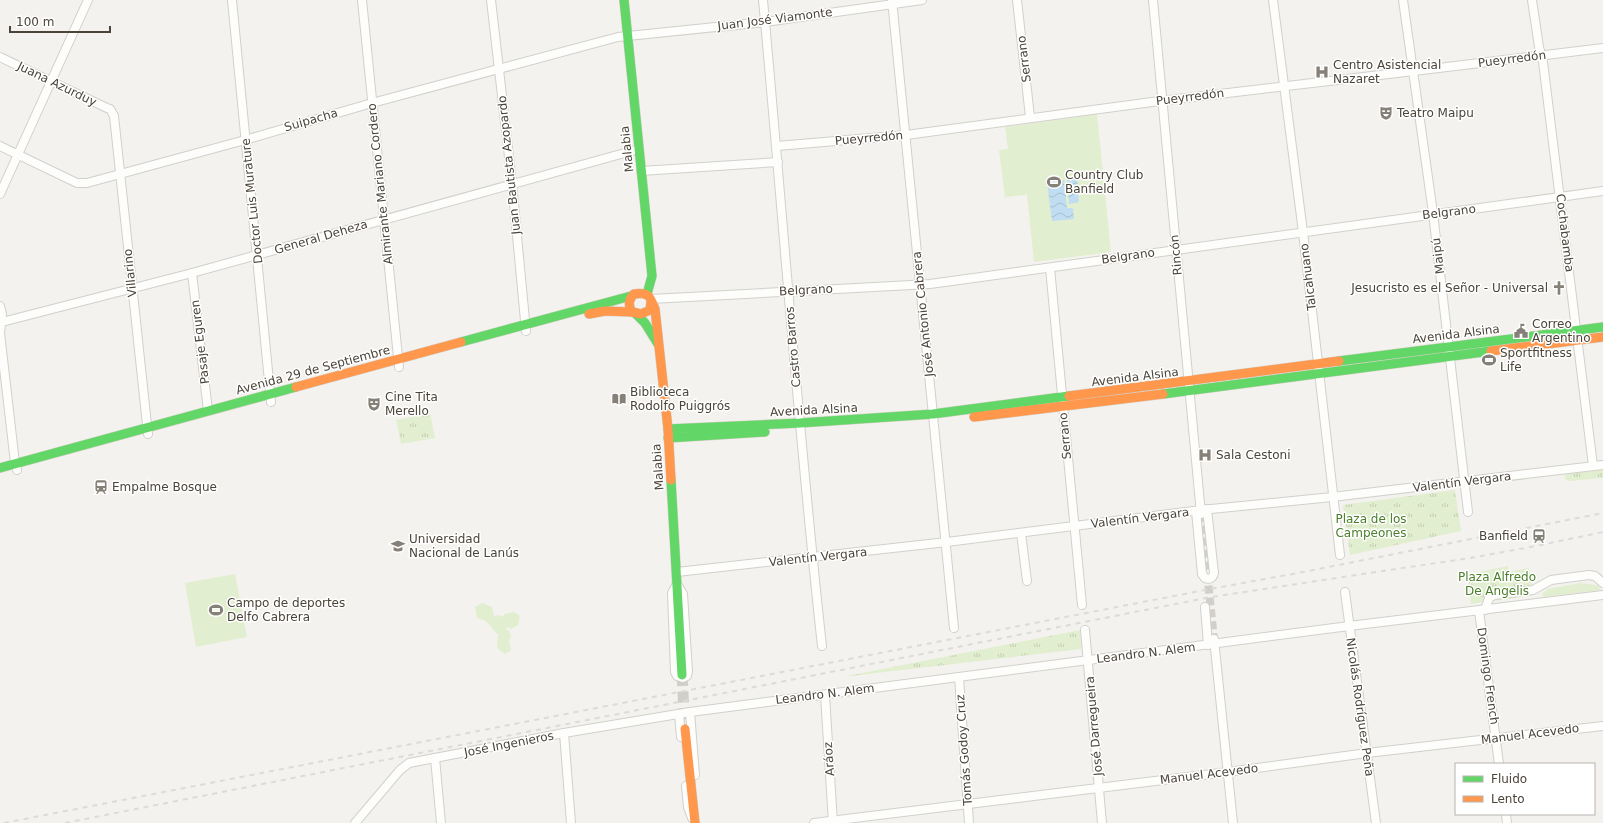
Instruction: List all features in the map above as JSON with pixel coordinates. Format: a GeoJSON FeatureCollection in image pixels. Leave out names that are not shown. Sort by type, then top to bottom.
{"type":"FeatureCollection","features":[{"type":"Feature","properties":{"kind":"main road","name":"Malabia"},"geometry":{"type":"LineString","coordinates":[[624,0],[652,276],[650,298],[657,316],[668,429],[682,675]]}},
{"type":"Feature","properties":{"kind":"main road"},"geometry":{"type":"LineString","coordinates":[[634,312],[643,314],[647,313],[651,306],[650,298],[637,292],[631,296],[629,304],[634,312],[653,334],[659,347]]}},
{"type":"Feature","properties":{"kind":"main road","name":"Avenida 29 de Septiembre"},"geometry":{"type":"LineString","coordinates":[[0,475],[16,467],[525,328],[631,296]]}},
{"type":"Feature","properties":{"kind":"main road","name":"Avenida 29 de Septiembre"},"geometry":{"type":"LineString","coordinates":[[525,328],[597,312],[634,312]]}},
{"type":"Feature","properties":{"kind":"main road","name":"Avenida Alsina"},"geometry":{"type":"LineString","coordinates":[[668,438],[800,426],[933,418],[1062,403],[1578,335],[1603,327]]}},
{"type":"Feature","properties":{"kind":"main road","name":"Avenida Alsina"},"geometry":{"type":"LineString","coordinates":[[1578,335],[1603,337]]}},
{"type":"Feature","properties":{"kind":"main road","name":"Avenida 29 de Septiembre"},"geometry":{"type":"LineString","coordinates":[[148,431],[208,411],[270,398]]}},
{"type":"Feature","properties":{"kind":"main road","name":"Avenida Alsina"},"geometry":{"type":"LineString","coordinates":[[668,429],[800,426]]}},
{"type":"Feature","properties":{"kind":"main road","name":"Avenida 29 de Septiembre"},"geometry":{"type":"LineString","coordinates":[[0,468],[16,467]]}},
{"type":"Feature","properties":{"kind":"main road"},"geometry":{"type":"LineString","coordinates":[[685,729],[695,823]]}},
{"type":"Feature","properties":{"kind":"street"},"geometry":{"type":"LineString","coordinates":[[0,194],[88,0]]}},
{"type":"Feature","properties":{"kind":"street","name":"Doctor Luis Murature"},"geometry":{"type":"LineString","coordinates":[[232,0],[245,140],[258,254],[270,398]]}},
{"type":"Feature","properties":{"kind":"street","name":"Almirante Mariano Cordero"},"geometry":{"type":"LineString","coordinates":[[362,0],[398,363]]}},
{"type":"Feature","properties":{"kind":"street","name":"Juan Bautista Azopardo"},"geometry":{"type":"LineString","coordinates":[[491,0],[512,183],[525,328]]}},
{"type":"Feature","properties":{"kind":"street","name":"Castro Barros"},"geometry":{"type":"LineString","coordinates":[[763,0],[777,146],[800,426],[822,646]]}},
{"type":"Feature","properties":{"kind":"street","name":"Juan José Viamonte"},"geometry":{"type":"LineString","coordinates":[[628,36],[765,22],[893,2],[922,0]]}},
{"type":"Feature","properties":{"kind":"street","name":"Serrano"},"geometry":{"type":"LineString","coordinates":[[1017,0],[1030,117]]}},
{"type":"Feature","properties":{"kind":"street","name":"Rincón"},"geometry":{"type":"LineString","coordinates":[[1152,0],[1202,511]]}},
{"type":"Feature","properties":{"kind":"street","name":"Talcahuano"},"geometry":{"type":"LineString","coordinates":[[1273,0],[1303,232],[1332,497],[1340,555]]}},
{"type":"Feature","properties":{"kind":"street","name":"Maipú"},"geometry":{"type":"LineString","coordinates":[[1403,0],[1433,213],[1468,512]]}},
{"type":"Feature","properties":{"kind":"street","name":"Cochabamba"},"geometry":{"type":"LineString","coordinates":[[1532,0],[1560,197],[1594,466]]}},
{"type":"Feature","properties":{"kind":"street","name":"José Antonio Cabrera"},"geometry":{"type":"LineString","coordinates":[[893,2],[933,418],[947,542],[954,628]]}},
{"type":"Feature","properties":{"kind":"street","name":"Suipacha"},"geometry":{"type":"LineString","coordinates":[[0,146],[77,183],[88,182],[245,140],[372,103],[618,37],[628,36]]}},
{"type":"Feature","properties":{"kind":"street","name":"Pueyrredón"},"geometry":{"type":"LineString","coordinates":[[777,146],[906,135],[1162,100],[1414,72],[1603,48]]}},
{"type":"Feature","properties":{"kind":"street","name":"Juana Azurduy"},"geometry":{"type":"LineString","coordinates":[[0,56],[52,80],[112,112]]}},
{"type":"Feature","properties":{"kind":"street","name":"Villarino"},"geometry":{"type":"LineString","coordinates":[[112,112],[115,121],[131,289],[148,431]]}},
{"type":"Feature","properties":{"kind":"street","name":"General Deheza"},"geometry":{"type":"LineString","coordinates":[[2,322],[192,273],[639,149]]}},
{"type":"Feature","properties":{"kind":"street"},"geometry":{"type":"LineString","coordinates":[[641,171],[778,162]]}},
{"type":"Feature","properties":{"kind":"street","name":"Belgrano"},"geometry":{"type":"LineString","coordinates":[[650,298],[920,284],[1050,268],[1433,213],[1603,191]]}},
{"type":"Feature","properties":{"kind":"street","name":"Serrano"},"geometry":{"type":"LineString","coordinates":[[1050,268],[1073,527],[1082,605]]}},
{"type":"Feature","properties":{"kind":"street","name":"Pasaje Eguren"},"geometry":{"type":"LineString","coordinates":[[192,273],[208,411]]}},
{"type":"Feature","properties":{"kind":"street"},"geometry":{"type":"LineString","coordinates":[[0,306],[2,314],[0,333],[16,467]]}},
{"type":"Feature","properties":{"kind":"street","name":"Valentín Vergara"},"geometry":{"type":"LineString","coordinates":[[677,572],[1603,465]]}},
{"type":"Feature","properties":{"kind":"street"},"geometry":{"type":"LineString","coordinates":[[1202,511],[1214,573],[1209,579],[1205,578],[1202,574],[1202,511]]}},
{"type":"Feature","properties":{"kind":"street"},"geometry":{"type":"LineString","coordinates":[[1021,533],[1027,580]]}},
{"type":"Feature","properties":{"kind":"street"},"geometry":{"type":"LineString","coordinates":[[1482,611],[1489,598],[1494,595],[1533,590],[1539,588],[1545,582],[1550,580],[1589,575],[1595,576],[1603,583]]}},
{"type":"Feature","properties":{"kind":"street","name":"Malabia"},"geometry":{"type":"LineString","coordinates":[[677,584],[683,594],[688,671],[687,676],[683,678],[677,676],[675,672],[672,593],[677,584]]}},
{"type":"Feature","properties":{"kind":"street","name":"Nicolás Rodríguez Peña"},"geometry":{"type":"LineString","coordinates":[[1345,592],[1376,823]]}},
{"type":"Feature","properties":{"kind":"street","name":"Leandro N. Alem"},"geometry":{"type":"LineString","coordinates":[[690,712],[1212,643],[1603,595]]}},
{"type":"Feature","properties":{"kind":"street"},"geometry":{"type":"LineString","coordinates":[[1205,607],[1212,643],[1233,823]]}},
{"type":"Feature","properties":{"kind":"street","name":"Domingo French"},"geometry":{"type":"LineString","coordinates":[[1482,611],[1499,763]]}},
{"type":"Feature","properties":{"kind":"street","name":"José Darregueira"},"geometry":{"type":"LineString","coordinates":[[1085,630],[1102,823]]}},
{"type":"Feature","properties":{"kind":"street","name":"Tomás Godoy Cruz"},"geometry":{"type":"LineString","coordinates":[[958,677],[969,823]]}},
{"type":"Feature","properties":{"kind":"street","name":"Aráoz"},"geometry":{"type":"LineString","coordinates":[[825,694],[833,822]]}},
{"type":"Feature","properties":{"kind":"street"},"geometry":{"type":"LineString","coordinates":[[690,712],[698,807],[695,823]]}},
{"type":"Feature","properties":{"kind":"street","name":"José Ingenieros"},"geometry":{"type":"LineString","coordinates":[[355,823],[405,765],[409,763],[564,733],[690,712]]}},
{"type":"Feature","properties":{"kind":"street"},"geometry":{"type":"LineString","coordinates":[[679,714],[688,807],[695,823]]}},
{"type":"Feature","properties":{"kind":"street","name":"Manuel Acevedo"},"geometry":{"type":"LineString","coordinates":[[814,823],[833,822],[1228,772],[1367,753],[1603,726]]}},
{"type":"Feature","properties":{"kind":"street"},"geometry":{"type":"LineString","coordinates":[[564,733],[571,823]]}},
{"type":"Feature","properties":{"kind":"street"},"geometry":{"type":"LineString","coordinates":[[435,758],[441,823]]}},
{"type":"Feature","properties":{"kind":"green space","name":"Country Club Banfield"},"geometry":{"type":"Polygon","coordinates":[[[1097,114],[1111,252],[1034,262],[1027,195],[1005,197],[999,150],[1008,149],[1005,127],[1097,114]]]}},
{"type":"Feature","properties":{"kind":"green space"},"geometry":{"type":"Polygon","coordinates":[[[430,413],[435,438],[401,444],[396,420],[430,413]]]}},
{"type":"Feature","properties":{"kind":"green space"},"geometry":{"type":"Polygon","coordinates":[[[1603,468],[1603,478],[1570,481],[1566,480],[1565,477],[1567,472],[1603,468]]]}},
{"type":"Feature","properties":{"kind":"green space","name":"Plaza de los Campeones"},"geometry":{"type":"Polygon","coordinates":[[[1455,490],[1461,531],[1350,555],[1343,505],[1455,490]]]}},
{"type":"Feature","properties":{"kind":"green space","name":"Plaza Alfredo De Angelis"},"geometry":{"type":"Polygon","coordinates":[[[1508,566],[1509,572],[1529,568],[1532,588],[1522,597],[1471,604],[1468,574],[1508,566]]]}},
{"type":"Feature","properties":{"kind":"green space","name":"Campo de deportes Delfo Cabrera"},"geometry":{"type":"Polygon","coordinates":[[[235,574],[247,637],[196,647],[185,583],[235,574]]]}},
{"type":"Feature","properties":{"kind":"green space"},"geometry":{"type":"Polygon","coordinates":[[[1580,583],[1597,585],[1601,590],[1544,597],[1542,594],[1548,589],[1580,583]]]}},
{"type":"Feature","properties":{"kind":"green space"},"geometry":{"type":"Polygon","coordinates":[[[482,603],[492,607],[494,616],[498,615],[502,617],[505,614],[514,612],[520,616],[518,625],[511,629],[507,627],[506,630],[509,630],[511,637],[509,641],[511,650],[505,654],[497,648],[498,634],[488,623],[477,618],[475,607],[482,603]]]}},
{"type":"Feature","properties":{"kind":"green space"},"geometry":{"type":"Polygon","coordinates":[[[1080,630],[1081,649],[842,677],[1080,630]]]}},
{"type":"Feature","properties":{"kind":"water"},"geometry":{"type":"Polygon","coordinates":[[[1077,178],[1079,202],[1069,204],[1067,179],[1077,178]]]}},
{"type":"Feature","properties":{"kind":"water"},"geometry":{"type":"Polygon","coordinates":[[[1064,180],[1067,208],[1073,208],[1074,219],[1052,221],[1047,182],[1064,180]]]}},
{"type":"Feature","properties":{"kind":"tunnel"},"geometry":{"type":"LineString","coordinates":[[1201,514],[1214,639]]}},
{"type":"Feature","properties":{"kind":"tunnel"},"geometry":{"type":"LineString","coordinates":[[682,675],[685,729]]}},
{"type":"Feature","properties":{"kind":"railway"},"geometry":{"type":"LineString","coordinates":[[4,823],[1603,513]]}},
{"type":"Feature","properties":{"kind":"railway"},"geometry":{"type":"LineString","coordinates":[[65,823],[1211,597],[1476,557],[1603,532]]}},
{"type":"Feature","properties":{"kind":"traffic: fast"},"geometry":{"type":"LineString","coordinates":[[624,0],[652,276],[647,294]]}},
{"type":"Feature","properties":{"kind":"traffic: fast"},"geometry":{"type":"LineString","coordinates":[[461,342],[631,296]]}},
{"type":"Feature","properties":{"kind":"traffic: fast"},"geometry":{"type":"LineString","coordinates":[[635,313],[645,323],[658,344]]}},
{"type":"Feature","properties":{"kind":"traffic: fast"},"geometry":{"type":"LineString","coordinates":[[1339,361],[1603,327]]}},
{"type":"Feature","properties":{"kind":"traffic: fast"},"geometry":{"type":"LineString","coordinates":[[1163,394],[1491,351]]}},
{"type":"Feature","properties":{"kind":"traffic: fast"},"geometry":{"type":"LineString","coordinates":[[0,468],[296,387]]}},
{"type":"Feature","properties":{"kind":"traffic: fast"},"geometry":{"type":"LineString","coordinates":[[668,429],[800,423],[933,414],[1069,396]]}},
{"type":"Feature","properties":{"kind":"traffic: fast"},"geometry":{"type":"LineString","coordinates":[[668,438],[765,432]]}},
{"type":"Feature","properties":{"kind":"traffic: fast"},"geometry":{"type":"LineString","coordinates":[[671,480],[682,675]]}},
{"type":"Feature","properties":{"kind":"traffic: slow"},"geometry":{"type":"LineString","coordinates":[[651,302],[650,310],[641,314],[632,312],[629,305],[634,294],[646,294],[650,298],[655,309],[668,429],[671,480]]}},
{"type":"Feature","properties":{"kind":"traffic: slow"},"geometry":{"type":"LineString","coordinates":[[589,314],[605,311],[632,312]]}},
{"type":"Feature","properties":{"kind":"traffic: slow"},"geometry":{"type":"LineString","coordinates":[[1491,351],[1603,337]]}},
{"type":"Feature","properties":{"kind":"traffic: slow"},"geometry":{"type":"LineString","coordinates":[[296,387],[461,342]]}},
{"type":"Feature","properties":{"kind":"traffic: slow"},"geometry":{"type":"LineString","coordinates":[[1069,396],[1339,361]]}},
{"type":"Feature","properties":{"kind":"traffic: slow"},"geometry":{"type":"LineString","coordinates":[[974,417],[1163,394]]}},
{"type":"Feature","properties":{"kind":"traffic: slow"},"geometry":{"type":"LineString","coordinates":[[685,729],[695,823]]}},
{"type":"Feature","properties":{"kind":"place","name":"Centro Asistencial Nazaret"},"geometry":{"type":"Point","coordinates":[1322,72]}},
{"type":"Feature","properties":{"kind":"place","name":"Teatro Maipu"},"geometry":{"type":"Point","coordinates":[1386,113]}},
{"type":"Feature","properties":{"kind":"place","name":"Country Club Banfield"},"geometry":{"type":"Point","coordinates":[1054,182]}},
{"type":"Feature","properties":{"kind":"place","name":"Jesucristo es el Señor - Universal"},"geometry":{"type":"Point","coordinates":[1559,288]}},
{"type":"Feature","properties":{"kind":"place","name":"Correo Argentino"},"geometry":{"type":"Point","coordinates":[1521,331]}},
{"type":"Feature","properties":{"kind":"place","name":"Sportfitness Life"},"geometry":{"type":"Point","coordinates":[1489,360]}},
{"type":"Feature","properties":{"kind":"place","name":"Biblioteca Rodolfo Puiggrós"},"geometry":{"type":"Point","coordinates":[619,399]}},
{"type":"Feature","properties":{"kind":"place","name":"Cine Tita Merello"},"geometry":{"type":"Point","coordinates":[374,404]}},
{"type":"Feature","properties":{"kind":"place","name":"Sala Cestoni"},"geometry":{"type":"Point","coordinates":[1205,455]}},
{"type":"Feature","properties":{"kind":"place","name":"Empalme Bosque"},"geometry":{"type":"Point","coordinates":[101,487]}},
{"type":"Feature","properties":{"kind":"place","name":"Banfield"},"geometry":{"type":"Point","coordinates":[1539,536]}},
{"type":"Feature","properties":{"kind":"place","name":"Universidad Nacional de Lanús"},"geometry":{"type":"Point","coordinates":[398,546]}},
{"type":"Feature","properties":{"kind":"place","name":"Campo de deportes Delfo Cabrera"},"geometry":{"type":"Point","coordinates":[216,610]}}]}
